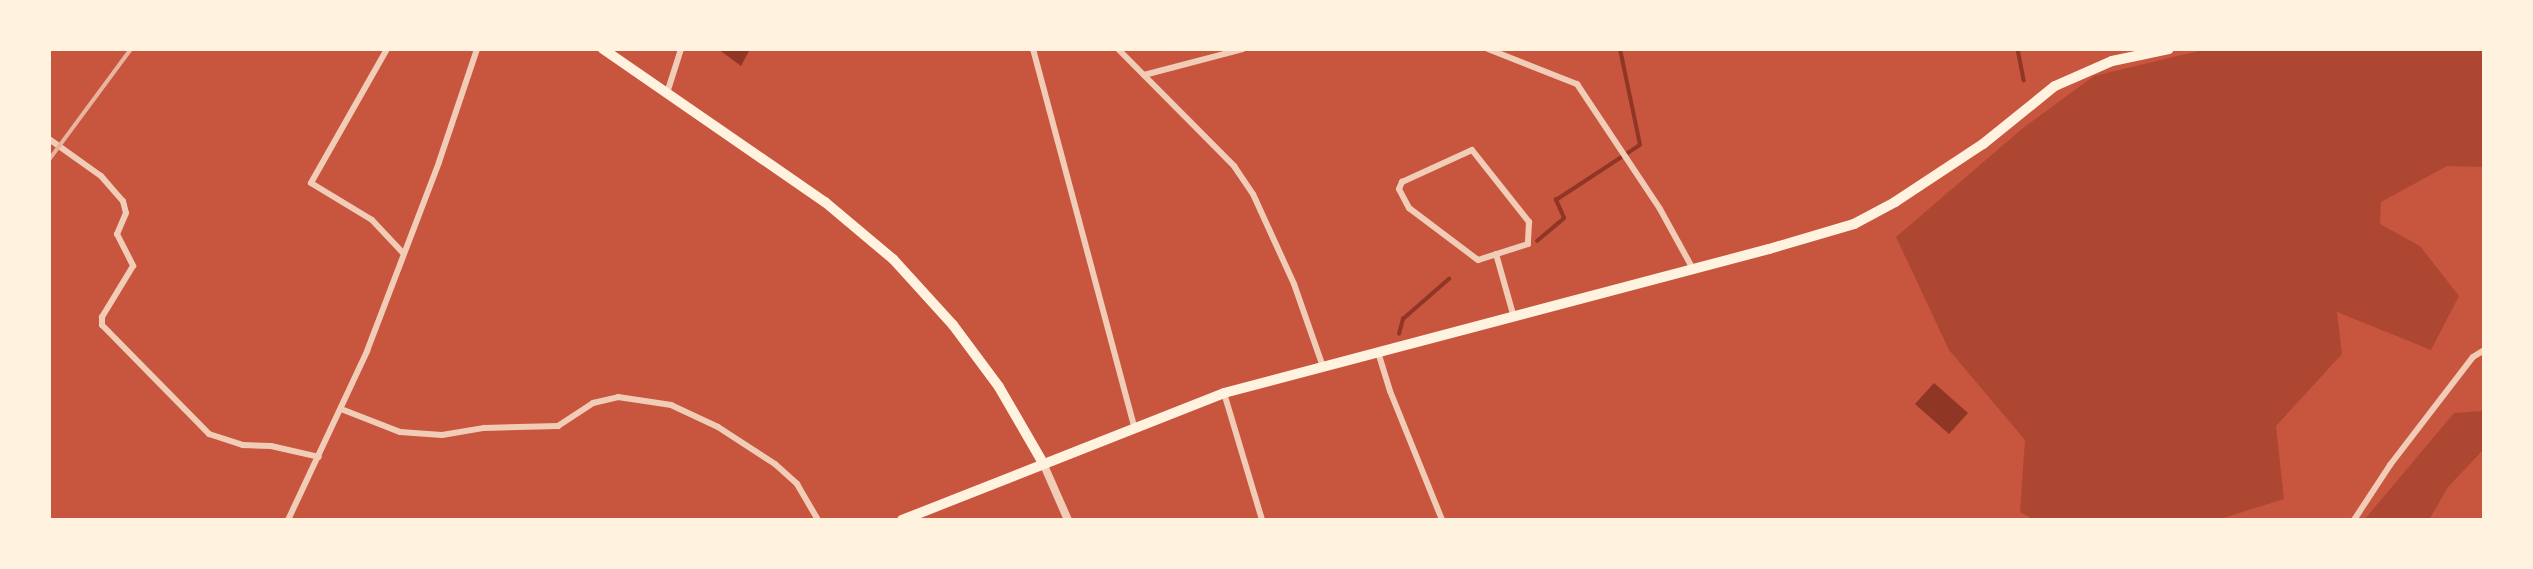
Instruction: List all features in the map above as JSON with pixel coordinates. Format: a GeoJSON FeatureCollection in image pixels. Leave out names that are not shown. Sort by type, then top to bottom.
{"type":"FeatureCollection","features":[{"type":"Feature","properties":{"kind":"main road"},"geometry":{"type":"LineString","coordinates":[[603,49],[825,202],[892,260],[953,325],[992,377],[1043,463]]}},
{"type":"Feature","properties":{"kind":"main road"},"geometry":{"type":"LineString","coordinates":[[902,520],[1224,393],[1854,224],[1895,202],[1983,144],[2055,86],[2112,61],[2169,49]]}},
{"type":"Feature","properties":{"kind":"street"},"geometry":{"type":"LineString","coordinates":[[387,49],[312,183],[372,220],[403,253]]}},
{"type":"Feature","properties":{"kind":"street"},"geometry":{"type":"LineString","coordinates":[[288,520],[367,351],[477,49]]}},
{"type":"Feature","properties":{"kind":"street"},"geometry":{"type":"LineString","coordinates":[[667,93],[681,49]]}},
{"type":"Feature","properties":{"kind":"street"},"geometry":{"type":"LineString","coordinates":[[1033,49],[1135,426]]}},
{"type":"Feature","properties":{"kind":"street"},"geometry":{"type":"LineString","coordinates":[[1118,49],[1234,166],[1253,194],[1294,284],[1323,367]]}},
{"type":"Feature","properties":{"kind":"street"},"geometry":{"type":"LineString","coordinates":[[1144,75],[1243,49]]}},
{"type":"Feature","properties":{"kind":"street"},"geometry":{"type":"LineString","coordinates":[[1488,49],[1577,84],[1660,209],[1693,269]]}},
{"type":"Feature","properties":{"kind":"street"},"geometry":{"type":"LineString","coordinates":[[49,139],[101,176],[123,201],[126,213],[117,234],[132,266],[102,317],[102,325],[209,435],[243,444],[271,446],[319,457]]}},
{"type":"Feature","properties":{"kind":"street"},"geometry":{"type":"LineString","coordinates":[[1472,150],[1529,222],[1528,244],[1496,254],[1478,260],[1452,242],[1409,208],[1398,189],[1402,182],[1472,150]]}},
{"type":"Feature","properties":{"kind":"street"},"geometry":{"type":"LineString","coordinates":[[1496,254],[1513,314]]}},
{"type":"Feature","properties":{"kind":"street"},"geometry":{"type":"LineString","coordinates":[[2354,520],[2403,447],[2473,357],[2484,350]]}},
{"type":"Feature","properties":{"kind":"street"},"geometry":{"type":"LineString","coordinates":[[1378,351],[1390,391],[1442,520]]}},
{"type":"Feature","properties":{"kind":"street"},"geometry":{"type":"LineString","coordinates":[[1224,393],[1262,520]]}},
{"type":"Feature","properties":{"kind":"street"},"geometry":{"type":"LineString","coordinates":[[341,409],[400,432],[442,435],[484,428],[558,426],[593,403],[618,397],[671,405],[718,427],[775,464],[797,484],[818,520]]}},
{"type":"Feature","properties":{"kind":"street"},"geometry":{"type":"LineString","coordinates":[[1043,463],[1068,520]]}},
{"type":"Feature","properties":{"kind":"shaded area"},"geometry":{"type":"Polygon","coordinates":[[[718,49],[750,49],[741,66],[718,49]]]}},
{"type":"Feature","properties":{"kind":"shaded area"},"geometry":{"type":"Polygon","coordinates":[[[2207,49],[2484,49],[2484,167],[2447,166],[2381,202],[2380,224],[2420,246],[2459,296],[2431,350],[2337,312],[2342,354],[2276,426],[2284,499],[2217,520],[2034,520],[2020,512],[2025,440],[1949,350],[1896,237],[2023,128],[2094,76],[2207,49]]]}},
{"type":"Feature","properties":{"kind":"shaded area"},"geometry":{"type":"Polygon","coordinates":[[[1934,383],[1968,413],[1949,434],[1915,404],[1934,383]]]}},
{"type":"Feature","properties":{"kind":"shaded area"},"geometry":{"type":"Polygon","coordinates":[[[2483,411],[2484,449],[2448,487],[2429,520],[2364,520],[2454,413],[2483,411]]]}},
{"type":"Feature","properties":{"kind":"waterway"},"geometry":{"type":"LineString","coordinates":[[1537,241],[1564,218],[1556,200],[1640,145],[1620,49]]}},
{"type":"Feature","properties":{"kind":"waterway"},"geometry":{"type":"LineString","coordinates":[[2018,49],[2024,80]]}},
{"type":"Feature","properties":{"kind":"waterway"},"geometry":{"type":"LineString","coordinates":[[1399,334],[1403,319],[1449,279]]}},
{"type":"Feature","properties":{"kind":"railway"},"geometry":{"type":"LineString","coordinates":[[49,160],[131,49]]}}]}
